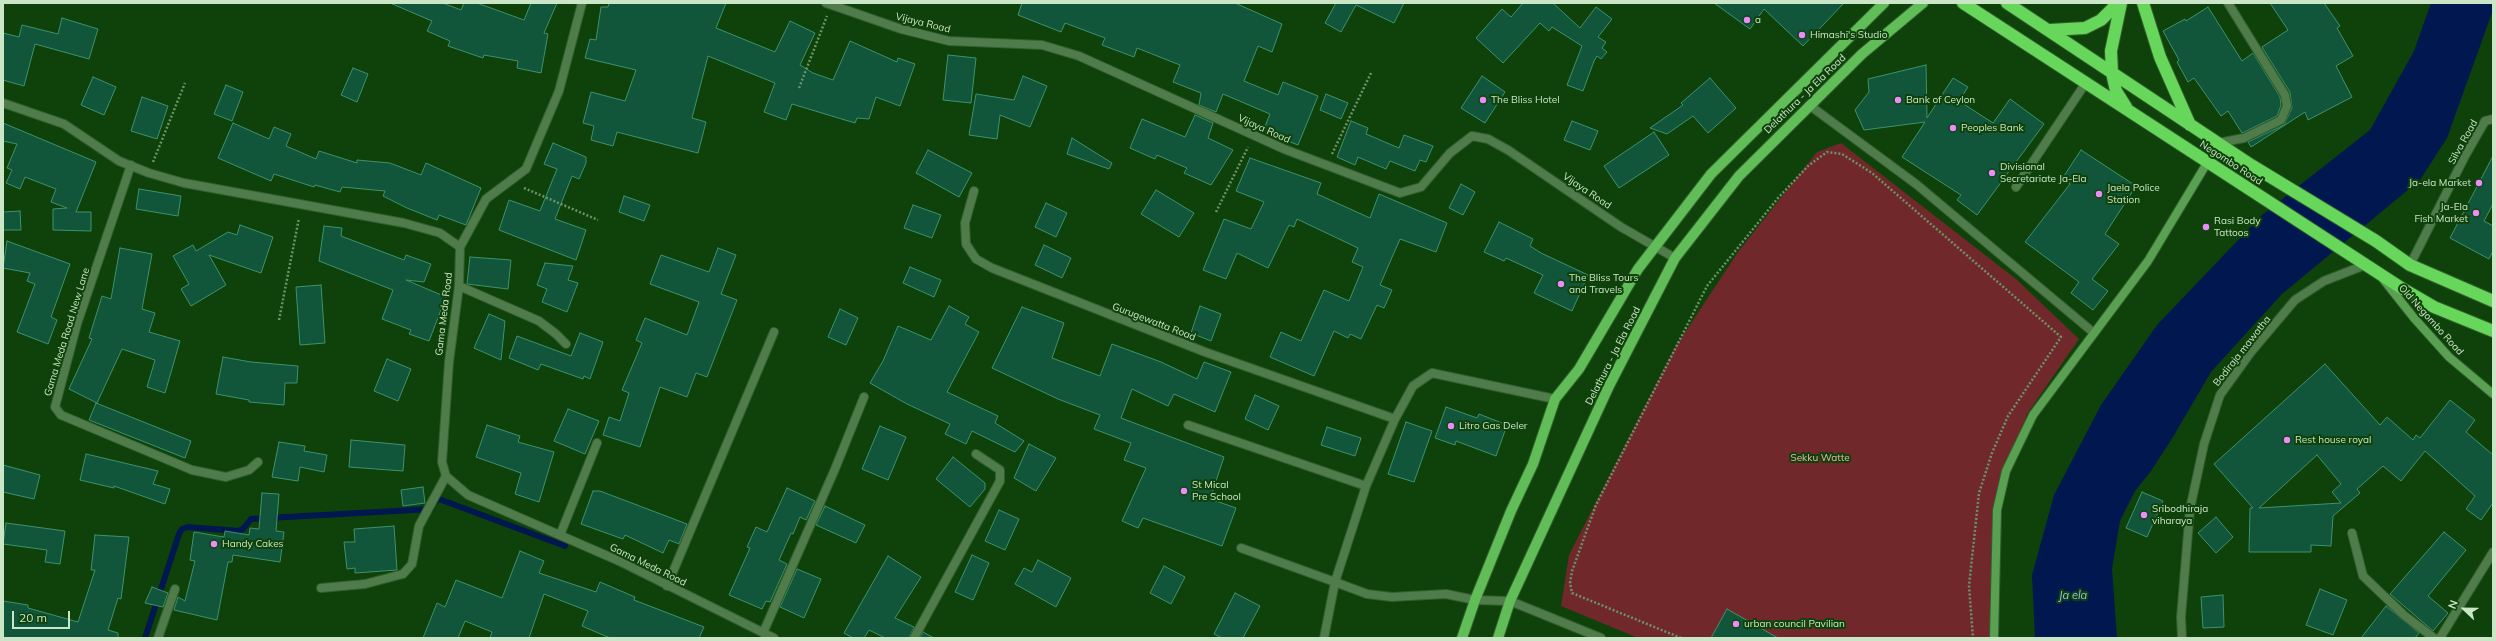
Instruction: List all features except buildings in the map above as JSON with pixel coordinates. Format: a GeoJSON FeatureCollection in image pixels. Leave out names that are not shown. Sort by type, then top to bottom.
{"type":"FeatureCollection","features":[{"type":"Feature","properties":{"kind":"highway","name":"Negombo Road"},"geometry":{"type":"LineString","coordinates":[[1963,3],[2085,84],[2361,262],[2434,306],[2493,331]]}},
{"type":"Feature","properties":{"kind":"highway","name":"Negombo Road"},"geometry":{"type":"LineString","coordinates":[[2007,3],[2050,30],[2233,154],[2376,241],[2410,265],[2493,301]]}},
{"type":"Feature","properties":{"kind":"highway"},"geometry":{"type":"LineString","coordinates":[[2050,30],[2085,28],[2105,17],[2119,3]]}},
{"type":"Feature","properties":{"kind":"highway"},"geometry":{"type":"LineString","coordinates":[[2119,3],[2111,51],[2112,73],[2116,91],[2132,113]]}},
{"type":"Feature","properties":{"kind":"highway"},"geometry":{"type":"LineString","coordinates":[[2143,3],[2160,57],[2190,124]]}},
{"type":"Feature","properties":{"kind":"main road","name":"Delathura - Ja Ela Road"},"geometry":{"type":"LineString","coordinates":[[1462,638],[1510,510],[1533,464],[1555,400],[1579,369],[1638,269],[1711,174],[1884,3]]}},
{"type":"Feature","properties":{"kind":"main road","name":"Delathura - Ja Ela Road"},"geometry":{"type":"LineString","coordinates":[[1498,638],[1510,601],[1609,386],[1675,258],[1739,176],[1862,54],[1923,3]]}},
{"type":"Feature","properties":{"kind":"street"},"geometry":{"type":"LineString","coordinates":[[3,103],[64,124],[119,161],[149,173],[184,184],[404,223],[440,233],[460,247],[486,199],[510,183],[526,169],[541,138],[559,91],[582,3]]}},
{"type":"Feature","properties":{"kind":"street"},"geometry":{"type":"LineString","coordinates":[[2218,143],[2244,138],[2281,120],[2287,106],[2285,95],[2228,3]]}},
{"type":"Feature","properties":{"kind":"street","name":"Vijaya Road"},"geometry":{"type":"LineString","coordinates":[[829,4],[901,29],[949,41],[1042,45],[1079,56],[1254,136],[1400,193],[1421,187],[1450,153],[1472,136],[1488,139],[1508,150],[1621,227],[1675,258]]}},
{"type":"Feature","properties":{"kind":"street"},"geometry":{"type":"LineString","coordinates":[[2016,187],[2085,84]]}},
{"type":"Feature","properties":{"kind":"street"},"geometry":{"type":"LineString","coordinates":[[1809,105],[1916,184],[2094,333]]}},
{"type":"Feature","properties":{"kind":"street","name":"Silva Road"},"geometry":{"type":"LineString","coordinates":[[2410,265],[2485,121],[2493,119]]}},
{"type":"Feature","properties":{"kind":"street"},"geometry":{"type":"LineString","coordinates":[[1994,638],[1997,510],[2006,471],[2033,415],[2148,261],[2207,162]]}},
{"type":"Feature","properties":{"kind":"street","name":"Gama Meda Road New Lane"},"geometry":{"type":"LineString","coordinates":[[130,166],[77,324],[55,407],[61,415],[192,470],[226,477],[249,470],[258,462]]}},
{"type":"Feature","properties":{"kind":"street","name":"Gurugewatta Road"},"geometry":{"type":"LineString","coordinates":[[974,192],[965,223],[966,244],[976,259],[992,268],[1212,355],[1396,420]]}},
{"type":"Feature","properties":{"kind":"street","name":"Gama Meda Road"},"geometry":{"type":"LineString","coordinates":[[460,247],[459,286],[448,362],[442,462],[446,476],[468,495],[560,535],[774,638]]}},
{"type":"Feature","properties":{"kind":"street","name":"Bodiraja mawatha"},"geometry":{"type":"LineString","coordinates":[[2182,638],[2181,617],[2190,509],[2204,444],[2220,395],[2251,352],[2295,300],[2324,281],[2361,262]]}},
{"type":"Feature","properties":{"kind":"street","name":"Old Negombo Road"},"geometry":{"type":"LineString","coordinates":[[2376,271],[2414,318],[2449,356],[2493,394]]}},
{"type":"Feature","properties":{"kind":"street"},"geometry":{"type":"LineString","coordinates":[[459,286],[539,321],[566,344]]}},
{"type":"Feature","properties":{"kind":"street"},"geometry":{"type":"LineString","coordinates":[[667,586],[774,332]]}},
{"type":"Feature","properties":{"kind":"street"},"geometry":{"type":"LineString","coordinates":[[1324,638],[1335,582],[1366,486],[1413,386],[1432,373],[1555,400]]}},
{"type":"Feature","properties":{"kind":"street"},"geometry":{"type":"LineString","coordinates":[[763,633],[835,469],[864,398]]}},
{"type":"Feature","properties":{"kind":"street"},"geometry":{"type":"LineString","coordinates":[[1188,426],[1366,486]]}},
{"type":"Feature","properties":{"kind":"street"},"geometry":{"type":"LineString","coordinates":[[560,535],[597,443]]}},
{"type":"Feature","properties":{"kind":"street"},"geometry":{"type":"LineString","coordinates":[[914,638],[1000,481],[1000,470],[976,454]]}},
{"type":"Feature","properties":{"kind":"street"},"geometry":{"type":"LineString","coordinates":[[320,588],[365,584],[403,574],[412,564],[419,526],[446,476]]}},
{"type":"Feature","properties":{"kind":"street"},"geometry":{"type":"LineString","coordinates":[[2352,533],[2364,576],[2405,616],[2434,638]]}},
{"type":"Feature","properties":{"kind":"street"},"geometry":{"type":"LineString","coordinates":[[1240,548],[1367,594],[1392,597],[1446,594],[1475,600],[1510,601],[1601,638]]}},
{"type":"Feature","properties":{"kind":"street"},"geometry":{"type":"LineString","coordinates":[[2440,638],[2493,552]]}},
{"type":"Feature","properties":{"kind":"street"},"geometry":{"type":"LineString","coordinates":[[158,638],[175,588]]}},
{"type":"Feature","properties":{"kind":"path"},"geometry":{"type":"LineString","coordinates":[[799,88],[829,4]]}},
{"type":"Feature","properties":{"kind":"path"},"geometry":{"type":"LineString","coordinates":[[1327,165],[1371,73]]}},
{"type":"Feature","properties":{"kind":"path"},"geometry":{"type":"LineString","coordinates":[[149,173],[185,83]]}},
{"type":"Feature","properties":{"kind":"path"},"geometry":{"type":"LineString","coordinates":[[1216,212],[1254,136]]}},
{"type":"Feature","properties":{"kind":"path"},"geometry":{"type":"LineString","coordinates":[[1681,638],[1572,593],[1570,583],[1572,571],[1599,499],[1706,286],[1783,193],[1808,166],[1827,152],[1842,154],[1872,173],[2061,337],[2008,416],[1992,453],[1979,493],[1969,586],[1973,638]]}},
{"type":"Feature","properties":{"kind":"path"},"geometry":{"type":"LineString","coordinates":[[510,183],[598,220]]}},
{"type":"Feature","properties":{"kind":"path"},"geometry":{"type":"LineString","coordinates":[[279,320],[302,204]]}},
{"type":"Feature","properties":{"kind":"green space","name":"Sekku Watte"},"geometry":{"type":"Polygon","coordinates":[[[1841,143],[2016,279],[2079,339],[2027,414],[1992,512],[1993,588],[1999,638],[1638,638],[1561,606],[1569,555],[1674,349],[1738,252],[1817,152],[1841,143]]]}},
{"type":"Feature","properties":{"kind":"water","name":"Ja ela"},"geometry":{"type":"Polygon","coordinates":[[[2431,3],[2493,3],[2493,10],[2447,138],[2420,180],[2282,294],[2211,372],[2173,437],[2151,471],[2135,491],[2120,521],[2112,569],[2117,638],[2035,638],[2032,575],[2054,495],[2101,405],[2157,325],[2262,215],[2370,130],[2414,51],[2431,3]]]}},
{"type":"Feature","properties":{"kind":"waterway"},"geometry":{"type":"LineString","coordinates":[[145,638],[179,534],[182,529],[188,527],[239,531],[243,529],[251,519],[431,509],[433,503],[439,499],[565,546]]}},
{"type":"Feature","properties":{"kind":"place","name":"a"},"geometry":{"type":"Point","coordinates":[1747,20]}},
{"type":"Feature","properties":{"kind":"place","name":"Himashi's Studio"},"geometry":{"type":"Point","coordinates":[1802,35]}},
{"type":"Feature","properties":{"kind":"place","name":"The Bliss Hotel"},"geometry":{"type":"Point","coordinates":[1483,100]}},
{"type":"Feature","properties":{"kind":"place","name":"Bank of Ceylon"},"geometry":{"type":"Point","coordinates":[1898,100]}},
{"type":"Feature","properties":{"kind":"place","name":"Peoples Bank"},"geometry":{"type":"Point","coordinates":[1953,128]}},
{"type":"Feature","properties":{"kind":"place","name":"Divisional Secretariate Ja-Ela"},"geometry":{"type":"Point","coordinates":[1992,173]}},
{"type":"Feature","properties":{"kind":"place","name":"Ja-ela Market"},"geometry":{"type":"Point","coordinates":[2479,183]}},
{"type":"Feature","properties":{"kind":"place","name":"Jaela Police Station"},"geometry":{"type":"Point","coordinates":[2099,194]}},
{"type":"Feature","properties":{"kind":"place","name":"Ja-Ela Fish Market"},"geometry":{"type":"Point","coordinates":[2476,213]}},
{"type":"Feature","properties":{"kind":"place","name":"Rasi Body Tattoos"},"geometry":{"type":"Point","coordinates":[2206,227]}},
{"type":"Feature","properties":{"kind":"place","name":"The Bliss Tours and Travels"},"geometry":{"type":"Point","coordinates":[1561,284]}},
{"type":"Feature","properties":{"kind":"place","name":"Litro Gas Deler"},"geometry":{"type":"Point","coordinates":[1451,426]}},
{"type":"Feature","properties":{"kind":"place","name":"Rest house royal"},"geometry":{"type":"Point","coordinates":[2287,440]}},
{"type":"Feature","properties":{"kind":"place","name":"St Mical Pre School"},"geometry":{"type":"Point","coordinates":[1184,491]}},
{"type":"Feature","properties":{"kind":"place","name":"Sribodhiraja viharaya"},"geometry":{"type":"Point","coordinates":[2144,515]}},
{"type":"Feature","properties":{"kind":"place","name":"Handy Cakes"},"geometry":{"type":"Point","coordinates":[214,544]}},
{"type":"Feature","properties":{"kind":"place","name":"urban council Pavilian"},"geometry":{"type":"Point","coordinates":[1736,624]}}]}
